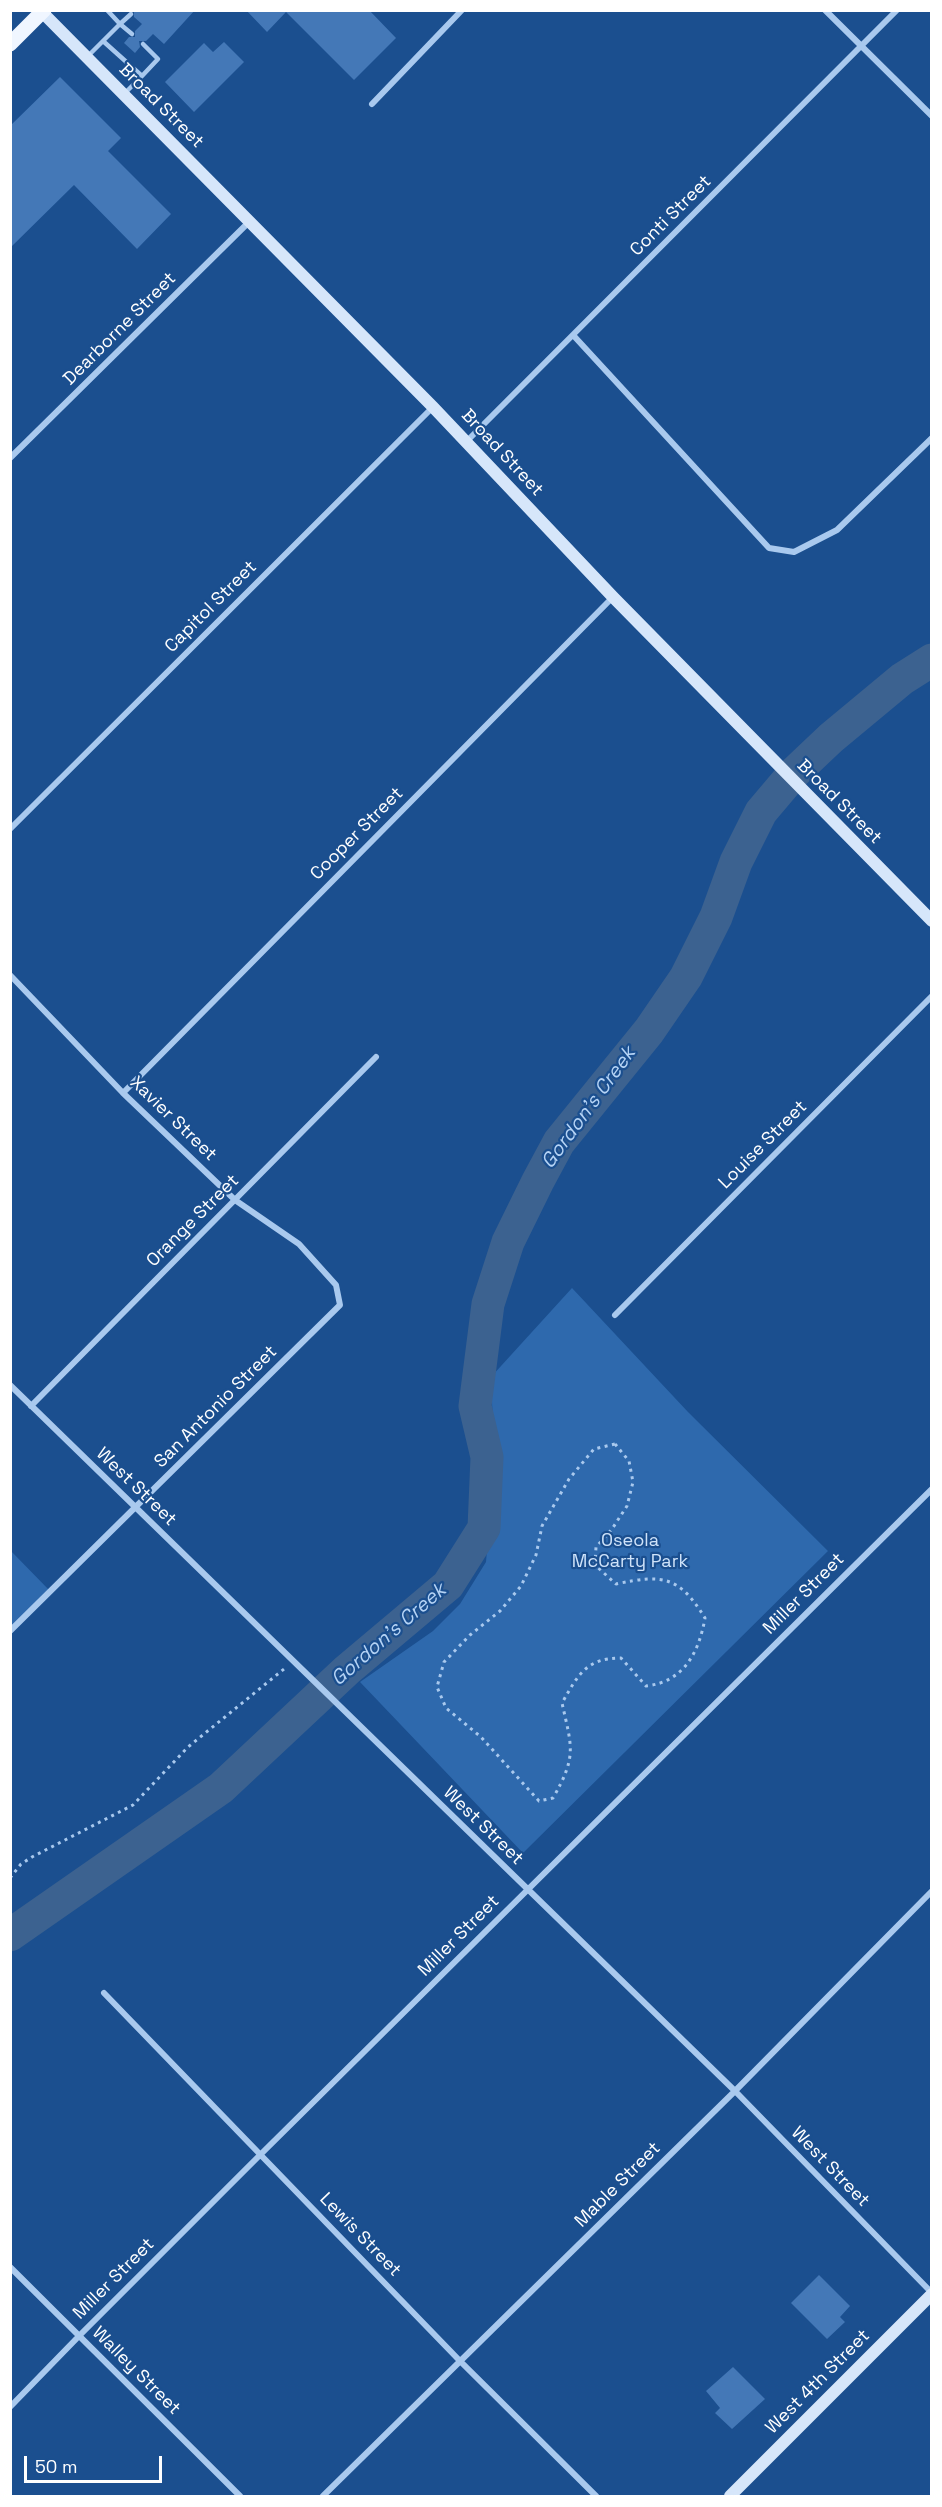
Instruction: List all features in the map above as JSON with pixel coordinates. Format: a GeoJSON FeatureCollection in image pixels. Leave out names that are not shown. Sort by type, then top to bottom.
{"type":"FeatureCollection","features":[{"type":"Feature","properties":{"kind":"main road"},"geometry":{"type":"LineString","coordinates":[[10,44],[43,11]]}},
{"type":"Feature","properties":{"kind":"street"},"geometry":{"type":"LineString","coordinates":[[372,104],[462,10]]}},
{"type":"Feature","properties":{"kind":"street"},"geometry":{"type":"LineString","coordinates":[[825,10],[932,116]]}},
{"type":"Feature","properties":{"kind":"street","name":"Conti Street"},"geometry":{"type":"LineString","coordinates":[[466,442],[897,10]]}},
{"type":"Feature","properties":{"kind":"street","name":"Broad Street"},"geometry":{"type":"LineString","coordinates":[[43,11],[433,407],[613,597],[932,921]]}},
{"type":"Feature","properties":{"kind":"street","name":"Dearborne Street"},"geometry":{"type":"LineString","coordinates":[[10,458],[250,221]]}},
{"type":"Feature","properties":{"kind":"street"},"geometry":{"type":"LineString","coordinates":[[573,335],[755,530],[769,548],[794,552],[837,530],[932,438]]}},
{"type":"Feature","properties":{"kind":"street","name":"Capitol Street"},"geometry":{"type":"LineString","coordinates":[[10,829],[433,407]]}},
{"type":"Feature","properties":{"kind":"street","name":"Cooper Street"},"geometry":{"type":"LineString","coordinates":[[123,1093],[613,597]]}},
{"type":"Feature","properties":{"kind":"street","name":"Xavier Street"},"geometry":{"type":"LineString","coordinates":[[10,975],[123,1093],[235,1200],[299,1244],[336,1285],[340,1305]]}},
{"type":"Feature","properties":{"kind":"street","name":"Louise Street"},"geometry":{"type":"LineString","coordinates":[[615,1315],[932,996]]}},
{"type":"Feature","properties":{"kind":"street","name":"Orange Street"},"geometry":{"type":"LineString","coordinates":[[31,1406],[376,1057]]}},
{"type":"Feature","properties":{"kind":"street","name":"San Antonio Street"},"geometry":{"type":"LineString","coordinates":[[10,1631],[340,1305]]}},
{"type":"Feature","properties":{"kind":"street","name":"West Street"},"geometry":{"type":"LineString","coordinates":[[10,1385],[735,2091],[932,2293]]}},
{"type":"Feature","properties":{"kind":"street","name":"Miller Street"},"geometry":{"type":"LineString","coordinates":[[10,2407],[261,2154],[932,1489]]}},
{"type":"Feature","properties":{"kind":"street","name":"Mable Street"},"geometry":{"type":"LineString","coordinates":[[322,2496],[735,2091],[932,1892]]}},
{"type":"Feature","properties":{"kind":"street","name":"Lewis Street"},"geometry":{"type":"LineString","coordinates":[[104,1993],[460,2361],[596,2496]]}},
{"type":"Feature","properties":{"kind":"street","name":"Walley Street"},"geometry":{"type":"LineString","coordinates":[[10,2267],[240,2496]]}},
{"type":"Feature","properties":{"kind":"street","name":"West 4th Street"},"geometry":{"type":"LineString","coordinates":[[730,2496],[932,2293]]}},
{"type":"Feature","properties":{"kind":"lane"},"geometry":{"type":"LineString","coordinates":[[107,10],[132,34]]}},
{"type":"Feature","properties":{"kind":"lane"},"geometry":{"type":"LineString","coordinates":[[87,57],[131,14]]}},
{"type":"Feature","properties":{"kind":"lane"},"geometry":{"type":"LineString","coordinates":[[104,41],[142,76]]}},
{"type":"Feature","properties":{"kind":"lane"},"geometry":{"type":"LineString","coordinates":[[124,94],[158,59],[143,44]]}},
{"type":"Feature","properties":{"kind":"path"},"geometry":{"type":"LineString","coordinates":[[615,1444],[629,1461],[633,1482],[627,1506],[612,1529],[596,1547],[595,1565],[616,1584],[639,1579],[670,1581],[691,1594],[705,1618],[701,1643],[684,1668],[661,1685],[646,1686],[621,1658],[607,1658],[594,1662],[578,1676],[562,1702],[572,1756],[553,1798],[539,1801],[481,1737],[446,1708],[437,1687],[444,1662],[470,1635],[500,1611],[521,1586],[536,1555],[542,1526],[569,1479],[594,1449],[615,1444]]}},
{"type":"Feature","properties":{"kind":"path"},"geometry":{"type":"LineString","coordinates":[[10,1878],[21,1864],[32,1857],[133,1805],[188,1747],[294,1660]]}},
{"type":"Feature","properties":{"kind":"green space","name":"Oseola McCarty Park"},"geometry":{"type":"Polygon","coordinates":[[[572,1288],[688,1412],[828,1551],[523,1853],[360,1682],[433,1631],[460,1604],[486,1562],[488,1538],[496,1515],[501,1484],[498,1448],[493,1427],[491,1377],[572,1288]]]}},
{"type":"Feature","properties":{"kind":"green space"},"geometry":{"type":"Polygon","coordinates":[[[11,1551],[50,1591],[11,1631],[11,1551]]]}},
{"type":"Feature","properties":{"kind":"building"},"geometry":{"type":"Polygon","coordinates":[[[134,10],[195,10],[164,44],[153,34],[146,41],[139,41],[140,47],[135,53],[124,43],[129,37],[135,37],[135,31],[142,24],[134,17],[134,10]]]}},
{"type":"Feature","properties":{"kind":"building"},"geometry":{"type":"Polygon","coordinates":[[[246,10],[369,10],[396,38],[354,80],[286,12],[267,32],[246,10]]]}},
{"type":"Feature","properties":{"kind":"building"},"geometry":{"type":"Polygon","coordinates":[[[224,42],[244,62],[194,112],[165,82],[204,43],[213,52],[224,42]]]}},
{"type":"Feature","properties":{"kind":"building"},"geometry":{"type":"Polygon","coordinates":[[[60,77],[121,138],[108,151],[171,214],[137,249],[74,185],[10,248],[10,126],[60,77]]]}},
{"type":"Feature","properties":{"kind":"building"},"geometry":{"type":"Polygon","coordinates":[[[819,2275],[850,2306],[840,2317],[845,2322],[827,2339],[791,2303],[819,2275]]]}},
{"type":"Feature","properties":{"kind":"building"},"geometry":{"type":"Polygon","coordinates":[[[733,2367],[765,2399],[732,2429],[715,2413],[720,2408],[706,2391],[733,2367]]]}},
{"type":"Feature","properties":{"kind":"waterway","name":"Gordon's Creek"},"geometry":{"type":"LineString","coordinates":[[10,1935],[221,1788],[347,1670],[448,1585],[484,1528],[487,1457],[475,1406],[488,1304],[508,1242],[538,1181],[559,1142],[649,1031],[686,977],[716,917],[736,862],[761,812],[794,773],[831,738],[902,679],[932,660]]}}]}
